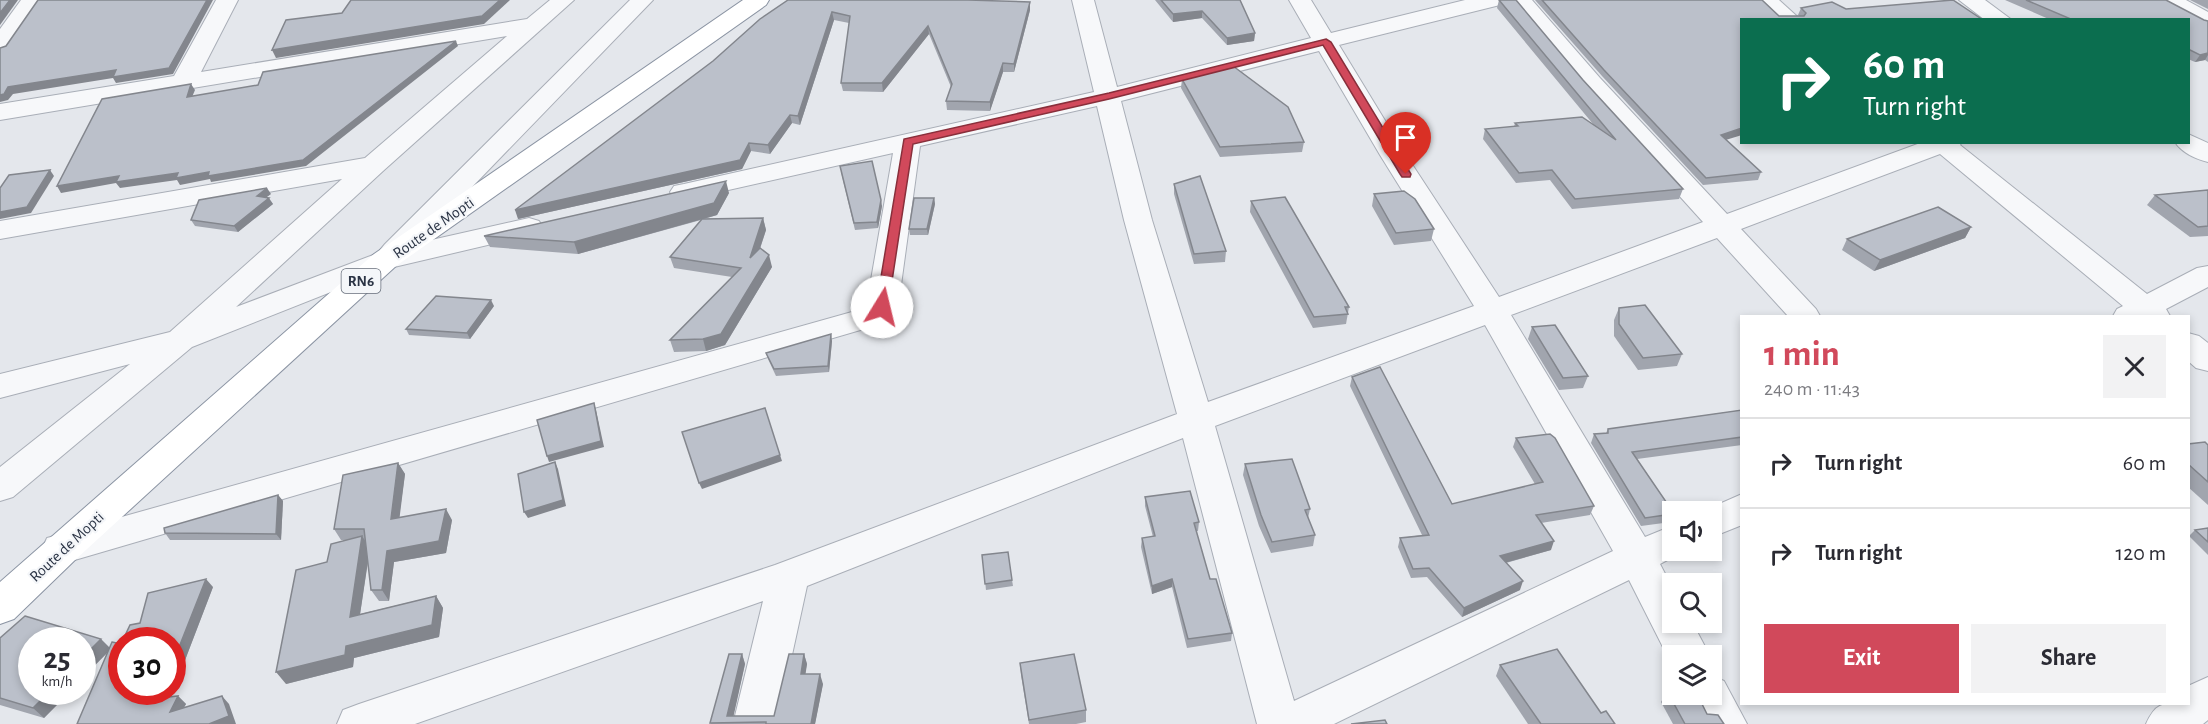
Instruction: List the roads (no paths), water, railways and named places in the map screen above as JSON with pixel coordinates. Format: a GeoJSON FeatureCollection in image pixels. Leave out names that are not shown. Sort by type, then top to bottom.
{"type":"FeatureCollection","features":[{"type":"Feature","properties":{"kind":"highway","name":"Route de Mopti"},"geometry":{"type":"LineString","coordinates":[[0,607],[61,549],[385,260],[758,0]]}},
{"type":"Feature","properties":{"kind":"street"},"geometry":{"type":"LineString","coordinates":[[0,46],[32,0]]}},
{"type":"Feature","properties":{"kind":"street"},"geometry":{"type":"LineString","coordinates":[[184,81],[227,0]]}},
{"type":"Feature","properties":{"kind":"street"},"geometry":{"type":"LineString","coordinates":[[0,487],[181,339],[373,165],[563,0]]}},
{"type":"Feature","properties":{"kind":"street"},"geometry":{"type":"LineString","coordinates":[[385,260],[642,0]]}},
{"type":"Feature","properties":{"kind":"street"},"geometry":{"type":"LineString","coordinates":[[1083,0],[1109,96],[1138,220],[1196,420],[1279,724]]}},
{"type":"Feature","properties":{"kind":"street"},"geometry":{"type":"LineString","coordinates":[[1300,0],[1492,312],[1637,558],[1683,645]]}},
{"type":"Feature","properties":{"kind":"street"},"geometry":{"type":"LineString","coordinates":[[664,197],[1109,96],[1492,0]]}},
{"type":"Feature","properties":{"kind":"street"},"geometry":{"type":"LineString","coordinates":[[1520,0],[1591,83],[1804,315]]}},
{"type":"Feature","properties":{"kind":"street"},"geometry":{"type":"LineString","coordinates":[[1766,0],[1788,18]]}},
{"type":"Feature","properties":{"kind":"street"},"geometry":{"type":"LineString","coordinates":[[1970,0],[1998,18]]}},
{"type":"Feature","properties":{"kind":"street"},"geometry":{"type":"LineString","coordinates":[[2170,0],[2208,21]]}},
{"type":"Feature","properties":{"kind":"street"},"geometry":{"type":"LineString","coordinates":[[0,112],[534,25]]}},
{"type":"Feature","properties":{"kind":"street"},"geometry":{"type":"LineString","coordinates":[[2190,37],[2208,26]]}},
{"type":"Feature","properties":{"kind":"street"},"geometry":{"type":"LineString","coordinates":[[61,549],[870,317],[882,307],[908,141]]}},
{"type":"Feature","properties":{"kind":"street"},"geometry":{"type":"LineString","coordinates":[[2190,143],[2208,154]]}},
{"type":"Feature","properties":{"kind":"street"},"geometry":{"type":"LineString","coordinates":[[359,724],[789,576],[1196,420],[1725,227],[1941,144]]}},
{"type":"Feature","properties":{"kind":"street"},"geometry":{"type":"LineString","coordinates":[[1945,144],[2143,314],[2208,275]]}},
{"type":"Feature","properties":{"kind":"street"},"geometry":{"type":"LineString","coordinates":[[0,230],[373,165]]}},
{"type":"Feature","properties":{"kind":"street"},"geometry":{"type":"LineString","coordinates":[[0,386],[181,339],[385,260],[559,220]]}},
{"type":"Feature","properties":{"kind":"street"},"geometry":{"type":"LineString","coordinates":[[2190,346],[2208,360]]}},
{"type":"Feature","properties":{"kind":"street"},"geometry":{"type":"LineString","coordinates":[[1722,518],[1740,509]]}},
{"type":"Feature","properties":{"kind":"street"},"geometry":{"type":"LineString","coordinates":[[1290,724],[1662,546]]}},
{"type":"Feature","properties":{"kind":"street"},"geometry":{"type":"LineString","coordinates":[[755,724],[789,576]]}},
{"type":"Feature","properties":{"kind":"street"},"geometry":{"type":"LineString","coordinates":[[2166,718],[2208,696]]}},
{"type":"Feature","properties":{"kind":"street"},"geometry":{"type":"LineString","coordinates":[[1715,705],[1725,724]]}}]}
